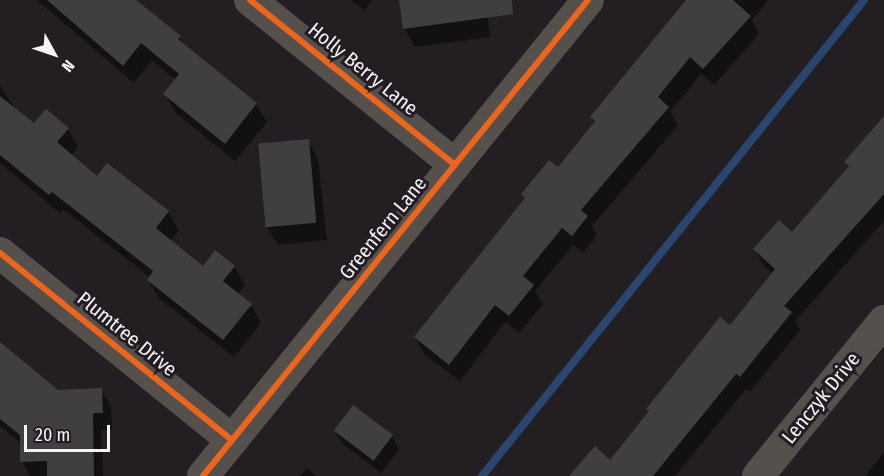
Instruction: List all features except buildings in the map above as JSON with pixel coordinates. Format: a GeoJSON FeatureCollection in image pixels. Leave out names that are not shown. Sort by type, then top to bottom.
{"type":"FeatureCollection","features":[{"type":"Feature","properties":{"kind":"street","name":"Holly Berry Lane"},"geometry":{"type":"LineString","coordinates":[[250,0],[455,165]]}},
{"type":"Feature","properties":{"kind":"street","name":"Greenfern Lane"},"geometry":{"type":"LineString","coordinates":[[203,476],[588,0]]}},
{"type":"Feature","properties":{"kind":"street","name":"Plumtree Drive"},"geometry":{"type":"LineString","coordinates":[[0,253],[232,440]]}},
{"type":"Feature","properties":{"kind":"street","name":"Lenczyk Drive"},"geometry":{"type":"LineString","coordinates":[[758,476],[884,321]]}},
{"type":"Feature","properties":{"kind":"waterway"},"geometry":{"type":"LineString","coordinates":[[482,476],[864,0]]}},
{"type":"Feature","properties":{"kind":"cycle path"},"geometry":{"type":"LineString","coordinates":[[250,0],[455,165]]}},
{"type":"Feature","properties":{"kind":"cycle path"},"geometry":{"type":"LineString","coordinates":[[203,476],[588,0]]}},
{"type":"Feature","properties":{"kind":"cycle path"},"geometry":{"type":"LineString","coordinates":[[0,253],[232,440]]}}]}
